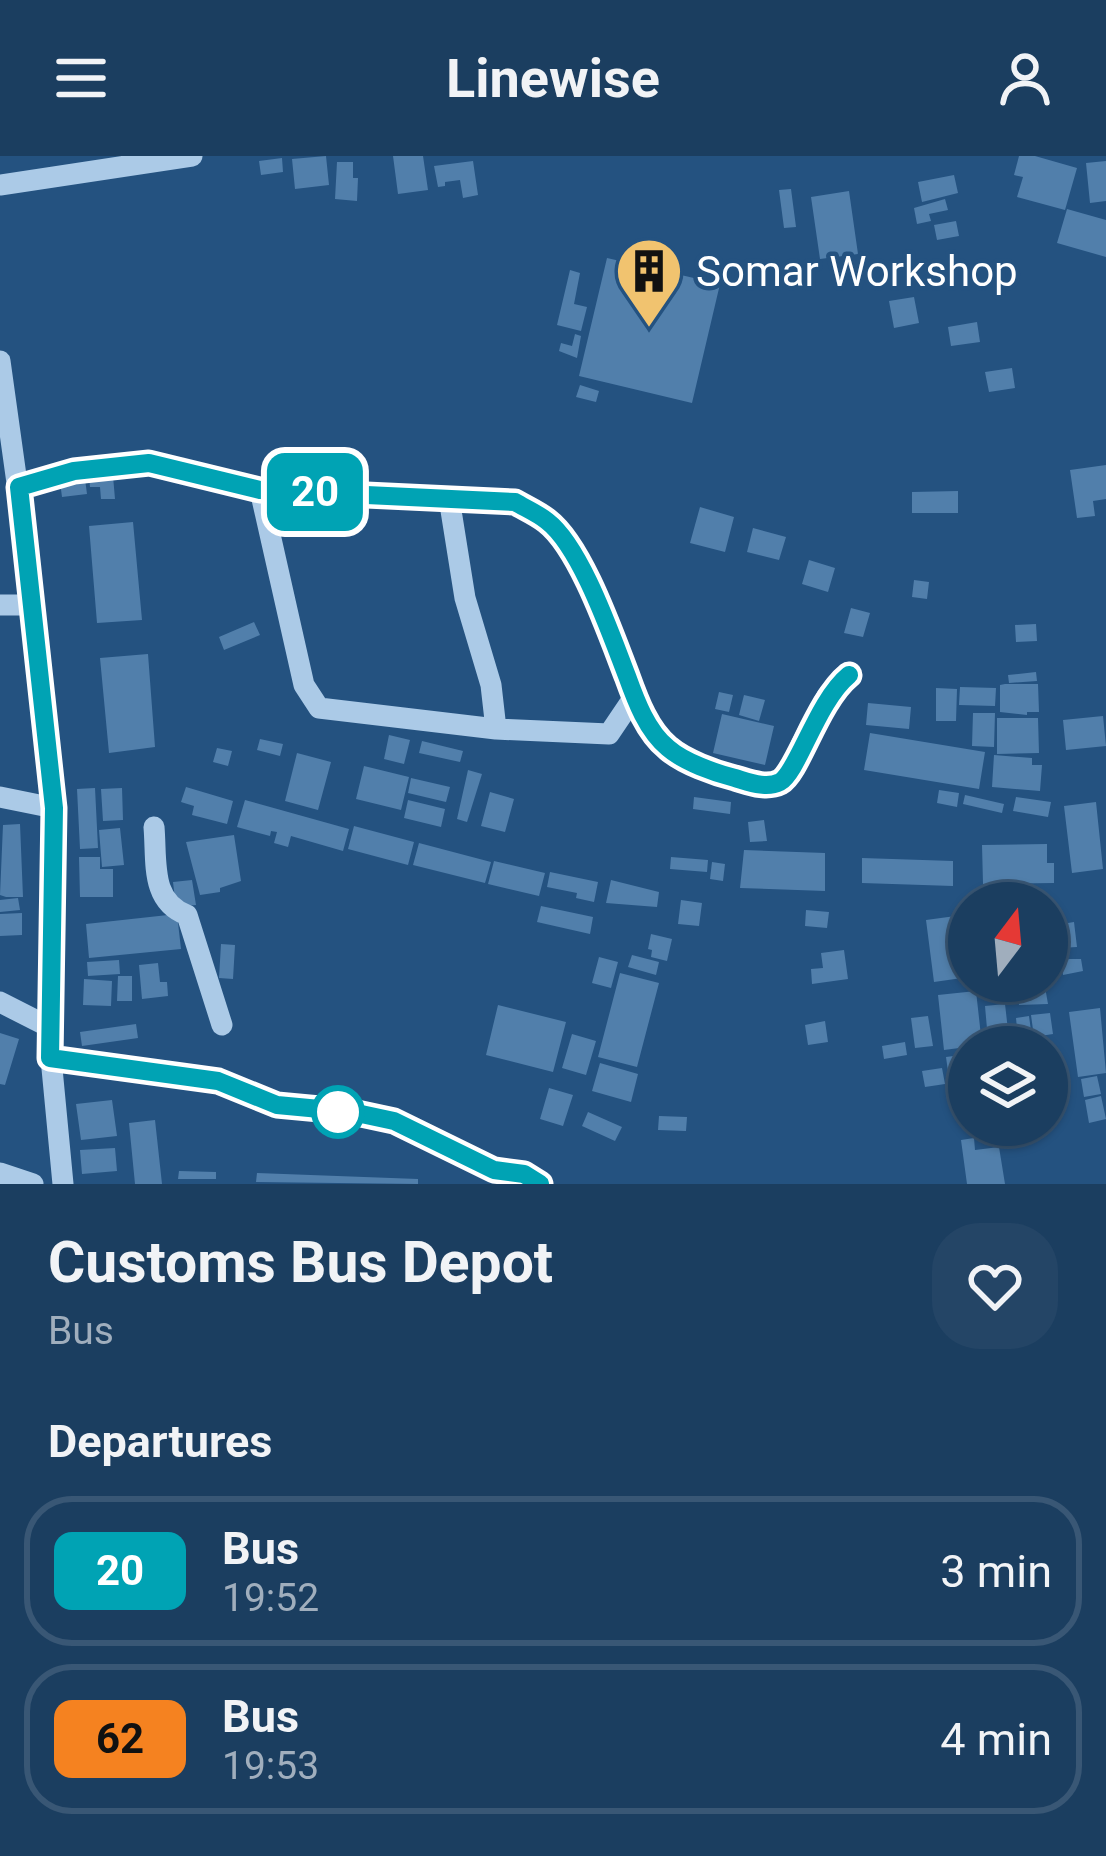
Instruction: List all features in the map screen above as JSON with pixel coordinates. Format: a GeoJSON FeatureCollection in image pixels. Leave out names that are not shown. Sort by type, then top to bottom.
{"type":"FeatureCollection","features":[{"type":"Feature","properties":{"kind":"street"},"geometry":{"type":"LineString","coordinates":[[0,185],[192,156]]}},
{"type":"Feature","properties":{"kind":"street"},"geometry":{"type":"LineString","coordinates":[[0,361],[34,605],[54,808],[50,1058],[63,1184]]}},
{"type":"Feature","properties":{"kind":"street"},"geometry":{"type":"LineString","coordinates":[[19,487],[74,471],[149,463],[260,490],[515,502],[549,522],[570,548],[609,628],[634,697],[669,750],[725,776],[759,785],[778,784],[793,770],[827,696],[849,675]]}},
{"type":"Feature","properties":{"kind":"street"},"geometry":{"type":"LineString","coordinates":[[260,490],[304,685],[319,708],[496,729],[610,734],[634,697]]}},
{"type":"Feature","properties":{"kind":"street"},"geometry":{"type":"LineString","coordinates":[[449,498],[465,598],[491,685],[496,729]]}},
{"type":"Feature","properties":{"kind":"street"},"geometry":{"type":"LineString","coordinates":[[0,605],[34,605]]}},
{"type":"Feature","properties":{"kind":"street"},"geometry":{"type":"LineString","coordinates":[[0,796],[54,808]]}},
{"type":"Feature","properties":{"kind":"street"},"geometry":{"type":"LineString","coordinates":[[154,827],[161,897],[172,909],[187,915],[222,1025]]}},
{"type":"Feature","properties":{"kind":"street"},"geometry":{"type":"LineString","coordinates":[[0,1002],[51,1028]]}},
{"type":"Feature","properties":{"kind":"street"},"geometry":{"type":"LineString","coordinates":[[50,1058],[218,1081],[277,1105],[394,1121],[494,1170],[524,1174],[541,1184]]}},
{"type":"Feature","properties":{"kind":"street"},"geometry":{"type":"LineString","coordinates":[[0,1174],[33,1184]]}},
{"type":"Feature","properties":{"kind":"building"},"geometry":{"type":"Polygon","coordinates":[[[326,156],[329,185],[295,189],[292,159],[326,156]]]}},
{"type":"Feature","properties":{"kind":"building"},"geometry":{"type":"Polygon","coordinates":[[[393,156],[423,156],[428,190],[398,194],[393,156]]]}},
{"type":"Feature","properties":{"kind":"building"},"geometry":{"type":"Polygon","coordinates":[[[1019,156],[1077,168],[1065,210],[1017,197],[1023,177],[1014,175],[1019,156]]]}},
{"type":"Feature","properties":{"kind":"building"},"geometry":{"type":"Polygon","coordinates":[[[282,158],[283,172],[261,175],[259,161],[282,158]]]}},
{"type":"Feature","properties":{"kind":"building"},"geometry":{"type":"Polygon","coordinates":[[[473,161],[478,195],[463,198],[460,180],[438,187],[434,166],[473,161]]]}},
{"type":"Feature","properties":{"kind":"building"},"geometry":{"type":"Polygon","coordinates":[[[1106,161],[1106,201],[1090,203],[1086,163],[1106,161]]]}},
{"type":"Feature","properties":{"kind":"building"},"geometry":{"type":"Polygon","coordinates":[[[337,162],[353,162],[357,201],[335,199],[337,162]]]}},
{"type":"Feature","properties":{"kind":"building"},"geometry":{"type":"Polygon","coordinates":[[[954,175],[958,193],[922,202],[918,182],[954,175]]]}},
{"type":"Feature","properties":{"kind":"building"},"geometry":{"type":"Polygon","coordinates":[[[791,189],[796,227],[784,228],[779,190],[791,189]]]}},
{"type":"Feature","properties":{"kind":"building"},"geometry":{"type":"Polygon","coordinates":[[[849,191],[858,254],[820,259],[811,197],[849,191]]]}},
{"type":"Feature","properties":{"kind":"building"},"geometry":{"type":"Polygon","coordinates":[[[945,199],[948,210],[929,214],[931,221],[917,224],[914,208],[945,199]]]}},
{"type":"Feature","properties":{"kind":"building"},"geometry":{"type":"Polygon","coordinates":[[[1067,209],[1106,220],[1106,257],[1057,243],[1067,209]]]}},
{"type":"Feature","properties":{"kind":"building"},"geometry":{"type":"Polygon","coordinates":[[[956,221],[959,236],[937,240],[934,225],[956,221]]]}},
{"type":"Feature","properties":{"kind":"building","name":"Somar Workshop"},"geometry":{"type":"Polygon","coordinates":[[[607,258],[720,284],[692,403],[579,376],[607,258]]]}},
{"type":"Feature","properties":{"kind":"building"},"geometry":{"type":"Polygon","coordinates":[[[570,270],[580,273],[574,304],[587,307],[581,331],[557,325],[570,270]]]}},
{"type":"Feature","properties":{"kind":"building"},"geometry":{"type":"Polygon","coordinates":[[[914,297],[919,323],[894,328],[889,301],[914,297]]]}},
{"type":"Feature","properties":{"kind":"building"},"geometry":{"type":"Polygon","coordinates":[[[977,322],[980,342],[951,346],[948,327],[977,322]]]}},
{"type":"Feature","properties":{"kind":"building"},"geometry":{"type":"Polygon","coordinates":[[[575,334],[581,336],[577,358],[559,351],[561,343],[572,346],[575,334]]]}},
{"type":"Feature","properties":{"kind":"building"},"geometry":{"type":"Polygon","coordinates":[[[1012,368],[1015,388],[989,392],[985,372],[1012,368]]]}},
{"type":"Feature","properties":{"kind":"building"},"geometry":{"type":"Polygon","coordinates":[[[580,385],[599,391],[596,402],[576,397],[580,385]]]}},
{"type":"Feature","properties":{"kind":"building"},"geometry":{"type":"Polygon","coordinates":[[[1106,465],[1106,499],[1093,501],[1095,516],[1077,518],[1070,470],[1106,465]]]}},
{"type":"Feature","properties":{"kind":"building"},"geometry":{"type":"Polygon","coordinates":[[[113,476],[115,499],[101,499],[100,487],[90,487],[89,478],[113,476]]]}},
{"type":"Feature","properties":{"kind":"building"},"geometry":{"type":"Polygon","coordinates":[[[85,479],[87,494],[62,497],[60,482],[85,479]]]}},
{"type":"Feature","properties":{"kind":"building"},"geometry":{"type":"Polygon","coordinates":[[[958,491],[958,513],[912,513],[912,492],[958,491]]]}},
{"type":"Feature","properties":{"kind":"building"},"geometry":{"type":"Polygon","coordinates":[[[700,507],[734,517],[725,552],[690,543],[700,507]]]}},
{"type":"Feature","properties":{"kind":"building"},"geometry":{"type":"Polygon","coordinates":[[[133,522],[142,620],[97,623],[89,526],[133,522]]]}},
{"type":"Feature","properties":{"kind":"building"},"geometry":{"type":"Polygon","coordinates":[[[753,528],[786,537],[779,560],[747,552],[753,528]]]}},
{"type":"Feature","properties":{"kind":"building"},"geometry":{"type":"Polygon","coordinates":[[[809,560],[835,568],[828,592],[802,584],[809,560]]]}},
{"type":"Feature","properties":{"kind":"building"},"geometry":{"type":"Polygon","coordinates":[[[914,580],[929,582],[927,599],[912,597],[914,580]]]}},
{"type":"Feature","properties":{"kind":"building"},"geometry":{"type":"Polygon","coordinates":[[[851,608],[870,613],[863,637],[844,633],[851,608]]]}},
{"type":"Feature","properties":{"kind":"building"},"geometry":{"type":"Polygon","coordinates":[[[254,622],[260,635],[224,650],[219,637],[254,622]]]}},
{"type":"Feature","properties":{"kind":"building"},"geometry":{"type":"Polygon","coordinates":[[[1036,624],[1037,641],[1016,642],[1015,625],[1036,624]]]}},
{"type":"Feature","properties":{"kind":"building"},"geometry":{"type":"Polygon","coordinates":[[[148,654],[155,747],[109,753],[100,658],[148,654]]]}},
{"type":"Feature","properties":{"kind":"building"},"geometry":{"type":"Polygon","coordinates":[[[1036,672],[1037,681],[1009,683],[1008,675],[1036,672]]]}},
{"type":"Feature","properties":{"kind":"building"},"geometry":{"type":"Polygon","coordinates":[[[1038,684],[1039,712],[1000,712],[1000,685],[1038,684]]]}},
{"type":"Feature","properties":{"kind":"building"},"geometry":{"type":"Polygon","coordinates":[[[960,687],[996,688],[995,706],[959,705],[960,687]]]}},
{"type":"Feature","properties":{"kind":"building"},"geometry":{"type":"Polygon","coordinates":[[[936,688],[957,689],[956,721],[936,721],[936,688]]]}},
{"type":"Feature","properties":{"kind":"building"},"geometry":{"type":"Polygon","coordinates":[[[719,692],[733,695],[729,712],[715,709],[719,692]]]}},
{"type":"Feature","properties":{"kind":"building"},"geometry":{"type":"Polygon","coordinates":[[[744,695],[765,700],[759,721],[739,715],[744,695]]]}},
{"type":"Feature","properties":{"kind":"building"},"geometry":{"type":"Polygon","coordinates":[[[868,703],[911,707],[909,729],[866,725],[868,703]]]}},
{"type":"Feature","properties":{"kind":"building"},"geometry":{"type":"Polygon","coordinates":[[[973,713],[995,713],[994,747],[972,746],[973,713]]]}},
{"type":"Feature","properties":{"kind":"building"},"geometry":{"type":"Polygon","coordinates":[[[722,714],[774,726],[765,765],[713,753],[722,714]]]}},
{"type":"Feature","properties":{"kind":"building"},"geometry":{"type":"Polygon","coordinates":[[[1103,716],[1106,746],[1066,750],[1063,720],[1103,716]]]}},
{"type":"Feature","properties":{"kind":"building"},"geometry":{"type":"Polygon","coordinates":[[[997,718],[1038,718],[1039,753],[997,754],[997,718]]]}},
{"type":"Feature","properties":{"kind":"building"},"geometry":{"type":"Polygon","coordinates":[[[870,733],[985,752],[979,789],[864,770],[870,733]]]}},
{"type":"Feature","properties":{"kind":"building"},"geometry":{"type":"Polygon","coordinates":[[[389,735],[410,740],[404,764],[384,759],[389,735]]]}},
{"type":"Feature","properties":{"kind":"building"},"geometry":{"type":"Polygon","coordinates":[[[260,739],[283,744],[280,756],[257,750],[260,739]]]}},
{"type":"Feature","properties":{"kind":"building"},"geometry":{"type":"Polygon","coordinates":[[[422,741],[463,751],[460,762],[419,753],[422,741]]]}},
{"type":"Feature","properties":{"kind":"building"},"geometry":{"type":"Polygon","coordinates":[[[217,748],[232,751],[228,766],[213,762],[217,748]]]}},
{"type":"Feature","properties":{"kind":"building"},"geometry":{"type":"Polygon","coordinates":[[[297,753],[331,762],[318,810],[285,801],[297,753]]]}},
{"type":"Feature","properties":{"kind":"building"},"geometry":{"type":"Polygon","coordinates":[[[994,755],[1032,758],[1032,765],[1042,765],[1040,791],[992,787],[994,755]]]}},
{"type":"Feature","properties":{"kind":"building"},"geometry":{"type":"Polygon","coordinates":[[[364,766],[409,777],[401,810],[356,799],[364,766]]]}},
{"type":"Feature","properties":{"kind":"building"},"geometry":{"type":"Polygon","coordinates":[[[468,770],[482,774],[467,822],[457,819],[468,770]]]}},
{"type":"Feature","properties":{"kind":"building"},"geometry":{"type":"Polygon","coordinates":[[[411,778],[450,787],[446,802],[408,793],[411,778]]]}},
{"type":"Feature","properties":{"kind":"building"},"geometry":{"type":"Polygon","coordinates":[[[186,787],[233,801],[227,824],[192,815],[194,806],[181,802],[186,787]]]}},
{"type":"Feature","properties":{"kind":"building"},"geometry":{"type":"Polygon","coordinates":[[[95,788],[98,848],[80,849],[77,789],[95,788]]]}},
{"type":"Feature","properties":{"kind":"building"},"geometry":{"type":"Polygon","coordinates":[[[122,788],[123,820],[103,821],[101,789],[122,788]]]}},
{"type":"Feature","properties":{"kind":"building"},"geometry":{"type":"Polygon","coordinates":[[[939,790],[959,793],[957,807],[937,803],[939,790]]]}},
{"type":"Feature","properties":{"kind":"building"},"geometry":{"type":"Polygon","coordinates":[[[490,792],[514,799],[505,832],[481,826],[490,792]]]}},
{"type":"Feature","properties":{"kind":"building"},"geometry":{"type":"Polygon","coordinates":[[[965,795],[1004,804],[1002,813],[963,804],[965,795]]]}},
{"type":"Feature","properties":{"kind":"building"},"geometry":{"type":"Polygon","coordinates":[[[694,797],[731,802],[730,814],[693,809],[694,797]]]}},
{"type":"Feature","properties":{"kind":"building"},"geometry":{"type":"Polygon","coordinates":[[[1016,797],[1051,802],[1048,817],[1013,811],[1016,797]]]}},
{"type":"Feature","properties":{"kind":"building"},"geometry":{"type":"Polygon","coordinates":[[[245,800],[349,829],[343,851],[291,836],[288,847],[274,843],[277,832],[271,831],[270,836],[237,827],[245,800]]]}},
{"type":"Feature","properties":{"kind":"building"},"geometry":{"type":"Polygon","coordinates":[[[408,800],[445,809],[441,827],[404,818],[408,800]]]}},
{"type":"Feature","properties":{"kind":"building"},"geometry":{"type":"Polygon","coordinates":[[[1096,802],[1103,869],[1072,873],[1064,806],[1096,802]]]}},
{"type":"Feature","properties":{"kind":"building"},"geometry":{"type":"Polygon","coordinates":[[[764,820],[767,841],[750,842],[748,822],[764,820]]]}},
{"type":"Feature","properties":{"kind":"building"},"geometry":{"type":"Polygon","coordinates":[[[20,824],[23,897],[6,897],[0,895],[3,825],[20,824]]]}},
{"type":"Feature","properties":{"kind":"building"},"geometry":{"type":"Polygon","coordinates":[[[354,826],[414,842],[408,865],[348,849],[354,826]]]}},
{"type":"Feature","properties":{"kind":"building"},"geometry":{"type":"Polygon","coordinates":[[[120,828],[124,865],[102,867],[99,830],[120,828]]]}},
{"type":"Feature","properties":{"kind":"building"},"geometry":{"type":"Polygon","coordinates":[[[234,835],[241,881],[220,892],[200,895],[186,842],[234,835]]]}},
{"type":"Feature","properties":{"kind":"building"},"geometry":{"type":"Polygon","coordinates":[[[419,843],[491,862],[485,883],[413,865],[419,843]]]}},
{"type":"Feature","properties":{"kind":"building"},"geometry":{"type":"Polygon","coordinates":[[[1047,844],[1054,882],[983,882],[982,845],[1047,844]]]}},
{"type":"Feature","properties":{"kind":"building"},"geometry":{"type":"Polygon","coordinates":[[[744,850],[825,853],[825,891],[740,888],[744,850]]]}},
{"type":"Feature","properties":{"kind":"building"},"geometry":{"type":"Polygon","coordinates":[[[79,857],[100,857],[100,869],[113,869],[113,897],[80,897],[79,857]]]}},
{"type":"Feature","properties":{"kind":"building"},"geometry":{"type":"Polygon","coordinates":[[[671,857],[708,860],[707,872],[670,869],[671,857]]]}},
{"type":"Feature","properties":{"kind":"building"},"geometry":{"type":"Polygon","coordinates":[[[862,858],[953,861],[953,882],[948,886],[862,883],[862,858]]]}},
{"type":"Feature","properties":{"kind":"building"},"geometry":{"type":"Polygon","coordinates":[[[494,861],[545,873],[539,896],[488,884],[494,861]]]}},
{"type":"Feature","properties":{"kind":"building"},"geometry":{"type":"Polygon","coordinates":[[[712,862],[725,864],[723,881],[710,879],[712,862]]]}},
{"type":"Feature","properties":{"kind":"building"},"geometry":{"type":"Polygon","coordinates":[[[550,872],[598,882],[594,902],[547,887],[550,872]]]}},
{"type":"Feature","properties":{"kind":"building"},"geometry":{"type":"Polygon","coordinates":[[[192,880],[196,905],[176,907],[173,882],[192,880]]]}},
{"type":"Feature","properties":{"kind":"building"},"geometry":{"type":"Polygon","coordinates":[[[611,880],[659,892],[657,907],[606,903],[611,880]]]}},
{"type":"Feature","properties":{"kind":"building"},"geometry":{"type":"Polygon","coordinates":[[[18,898],[20,910],[0,912],[0,900],[18,898]]]}},
{"type":"Feature","properties":{"kind":"building"},"geometry":{"type":"Polygon","coordinates":[[[681,900],[702,903],[699,926],[678,924],[681,900]]]}},
{"type":"Feature","properties":{"kind":"building"},"geometry":{"type":"Polygon","coordinates":[[[541,906],[593,917],[590,934],[537,922],[541,906]]]}},
{"type":"Feature","properties":{"kind":"building"},"geometry":{"type":"Polygon","coordinates":[[[806,910],[829,912],[827,928],[805,926],[806,910]]]}},
{"type":"Feature","properties":{"kind":"building"},"geometry":{"type":"Polygon","coordinates":[[[22,913],[22,935],[0,936],[0,914],[22,913]]]}},
{"type":"Feature","properties":{"kind":"building"},"geometry":{"type":"Polygon","coordinates":[[[177,914],[181,949],[89,958],[86,924],[177,914]]]}},
{"type":"Feature","properties":{"kind":"building"},"geometry":{"type":"Polygon","coordinates":[[[948,917],[948,980],[934,982],[926,920],[948,917]]]}},
{"type":"Feature","properties":{"kind":"building"},"geometry":{"type":"Polygon","coordinates":[[[1074,922],[1077,947],[1068,948],[1068,923],[1074,922]]]}},
{"type":"Feature","properties":{"kind":"building"},"geometry":{"type":"Polygon","coordinates":[[[651,934],[672,939],[667,961],[651,957],[651,934]]]}},
{"type":"Feature","properties":{"kind":"building"},"geometry":{"type":"Polygon","coordinates":[[[221,944],[235,945],[233,979],[219,978],[221,944]]]}},
{"type":"Feature","properties":{"kind":"building"},"geometry":{"type":"Polygon","coordinates":[[[844,950],[848,979],[812,984],[811,969],[823,968],[821,953],[844,950]]]}},
{"type":"Feature","properties":{"kind":"building"},"geometry":{"type":"Polygon","coordinates":[[[632,955],[659,962],[656,975],[628,967],[632,955]]]}},
{"type":"Feature","properties":{"kind":"building"},"geometry":{"type":"Polygon","coordinates":[[[599,957],[618,962],[611,988],[592,983],[599,957]]]}},
{"type":"Feature","properties":{"kind":"building"},"geometry":{"type":"Polygon","coordinates":[[[1081,959],[1083,971],[1068,974],[1068,960],[1081,959]]]}},
{"type":"Feature","properties":{"kind":"building"},"geometry":{"type":"Polygon","coordinates":[[[119,960],[120,974],[88,976],[87,962],[119,960]]]}},
{"type":"Feature","properties":{"kind":"building"},"geometry":{"type":"Polygon","coordinates":[[[158,963],[168,996],[142,999],[139,965],[158,963]]]}},
{"type":"Feature","properties":{"kind":"building"},"geometry":{"type":"Polygon","coordinates":[[[620,973],[659,983],[637,1067],[598,1057],[620,973]]]}},
{"type":"Feature","properties":{"kind":"building"},"geometry":{"type":"Polygon","coordinates":[[[118,976],[132,976],[132,1001],[117,1001],[118,976]]]}},
{"type":"Feature","properties":{"kind":"building"},"geometry":{"type":"Polygon","coordinates":[[[84,979],[112,981],[111,1006],[83,1005],[84,979]]]}},
{"type":"Feature","properties":{"kind":"building"},"geometry":{"type":"Polygon","coordinates":[[[948,994],[948,1002],[977,1002],[980,1026],[948,1026],[948,1049],[944,1050],[938,995],[948,994]]]}},
{"type":"Feature","properties":{"kind":"building"},"geometry":{"type":"Polygon","coordinates":[[[1005,1004],[1008,1026],[987,1026],[985,1006],[1005,1004]]]}},
{"type":"Feature","properties":{"kind":"building"},"geometry":{"type":"Polygon","coordinates":[[[498,1005],[566,1022],[553,1072],[486,1055],[498,1005]]]}},
{"type":"Feature","properties":{"kind":"building"},"geometry":{"type":"Polygon","coordinates":[[[1100,1008],[1106,1073],[1078,1077],[1069,1012],[1100,1008]]]}},
{"type":"Feature","properties":{"kind":"building"},"geometry":{"type":"Polygon","coordinates":[[[1050,1013],[1052,1026],[1032,1026],[1031,1015],[1050,1013]]]}},
{"type":"Feature","properties":{"kind":"building"},"geometry":{"type":"Polygon","coordinates":[[[928,1016],[933,1046],[915,1048],[911,1018],[928,1016]]]}},
{"type":"Feature","properties":{"kind":"building"},"geometry":{"type":"Polygon","coordinates":[[[1029,1016],[1030,1026],[1017,1026],[1016,1018],[1029,1016]]]}},
{"type":"Feature","properties":{"kind":"building"},"geometry":{"type":"Polygon","coordinates":[[[825,1021],[828,1042],[808,1045],[805,1025],[825,1021]]]}},
{"type":"Feature","properties":{"kind":"building"},"geometry":{"type":"Polygon","coordinates":[[[136,1024],[138,1038],[82,1046],[80,1032],[136,1024]]]}},
{"type":"Feature","properties":{"kind":"building"},"geometry":{"type":"Polygon","coordinates":[[[0,1033],[19,1039],[5,1085],[0,1084],[0,1033]]]}},
{"type":"Feature","properties":{"kind":"building"},"geometry":{"type":"Polygon","coordinates":[[[572,1034],[596,1041],[586,1075],[562,1068],[572,1034]]]}},
{"type":"Feature","properties":{"kind":"building"},"geometry":{"type":"Polygon","coordinates":[[[905,1042],[907,1055],[884,1059],[882,1046],[905,1042]]]}},
{"type":"Feature","properties":{"kind":"building"},"geometry":{"type":"Polygon","coordinates":[[[600,1063],[638,1074],[631,1102],[592,1091],[600,1063]]]}},
{"type":"Feature","properties":{"kind":"building"},"geometry":{"type":"Polygon","coordinates":[[[942,1068],[945,1084],[925,1087],[922,1071],[942,1068]]]}},
{"type":"Feature","properties":{"kind":"building"},"geometry":{"type":"Polygon","coordinates":[[[1097,1076],[1101,1094],[1084,1097],[1081,1079],[1097,1076]]]}},
{"type":"Feature","properties":{"kind":"building"},"geometry":{"type":"Polygon","coordinates":[[[549,1088],[573,1095],[563,1126],[540,1119],[549,1088]]]}},
{"type":"Feature","properties":{"kind":"building"},"geometry":{"type":"Polygon","coordinates":[[[1101,1096],[1106,1119],[1089,1123],[1085,1100],[1101,1096]]]}},
{"type":"Feature","properties":{"kind":"building"},"geometry":{"type":"Polygon","coordinates":[[[112,1100],[117,1136],[81,1140],[76,1104],[112,1100]]]}},
{"type":"Feature","properties":{"kind":"building"},"geometry":{"type":"Polygon","coordinates":[[[588,1112],[622,1127],[615,1141],[582,1126],[588,1112]]]}},
{"type":"Feature","properties":{"kind":"building"},"geometry":{"type":"Polygon","coordinates":[[[659,1116],[687,1117],[686,1131],[658,1130],[659,1116]]]}},
{"type":"Feature","properties":{"kind":"building"},"geometry":{"type":"Polygon","coordinates":[[[155,1120],[162,1184],[135,1184],[129,1123],[155,1120]]]}},
{"type":"Feature","properties":{"kind":"building"},"geometry":{"type":"Polygon","coordinates":[[[962,1146],[975,1146],[975,1150],[999,1147],[1005,1184],[967,1184],[962,1146]]]}},
{"type":"Feature","properties":{"kind":"building"},"geometry":{"type":"Polygon","coordinates":[[[115,1148],[117,1171],[82,1174],[80,1150],[115,1148]]]}},
{"type":"Feature","properties":{"kind":"building"},"geometry":{"type":"Polygon","coordinates":[[[179,1171],[216,1172],[216,1179],[178,1179],[179,1171]]]}},
{"type":"Feature","properties":{"kind":"building"},"geometry":{"type":"Polygon","coordinates":[[[257,1173],[418,1179],[418,1184],[256,1182],[257,1173]]]}},
{"type":"Feature","properties":{"kind":"bus line","name":"20"},"geometry":{"type":"LineString","coordinates":[[540,1184],[524,1174],[494,1170],[394,1121],[277,1105],[218,1081],[50,1058],[54,808],[19,487],[74,471],[149,463],[260,490],[515,502],[549,522],[570,548],[609,628],[634,697],[669,750],[725,776],[759,785],[778,784],[793,770],[827,696],[849,675]]}},
{"type":"Feature","properties":{"kind":"place","name":"Somar Workshop"},"geometry":{"type":"Point","coordinates":[649,330]}}]}
